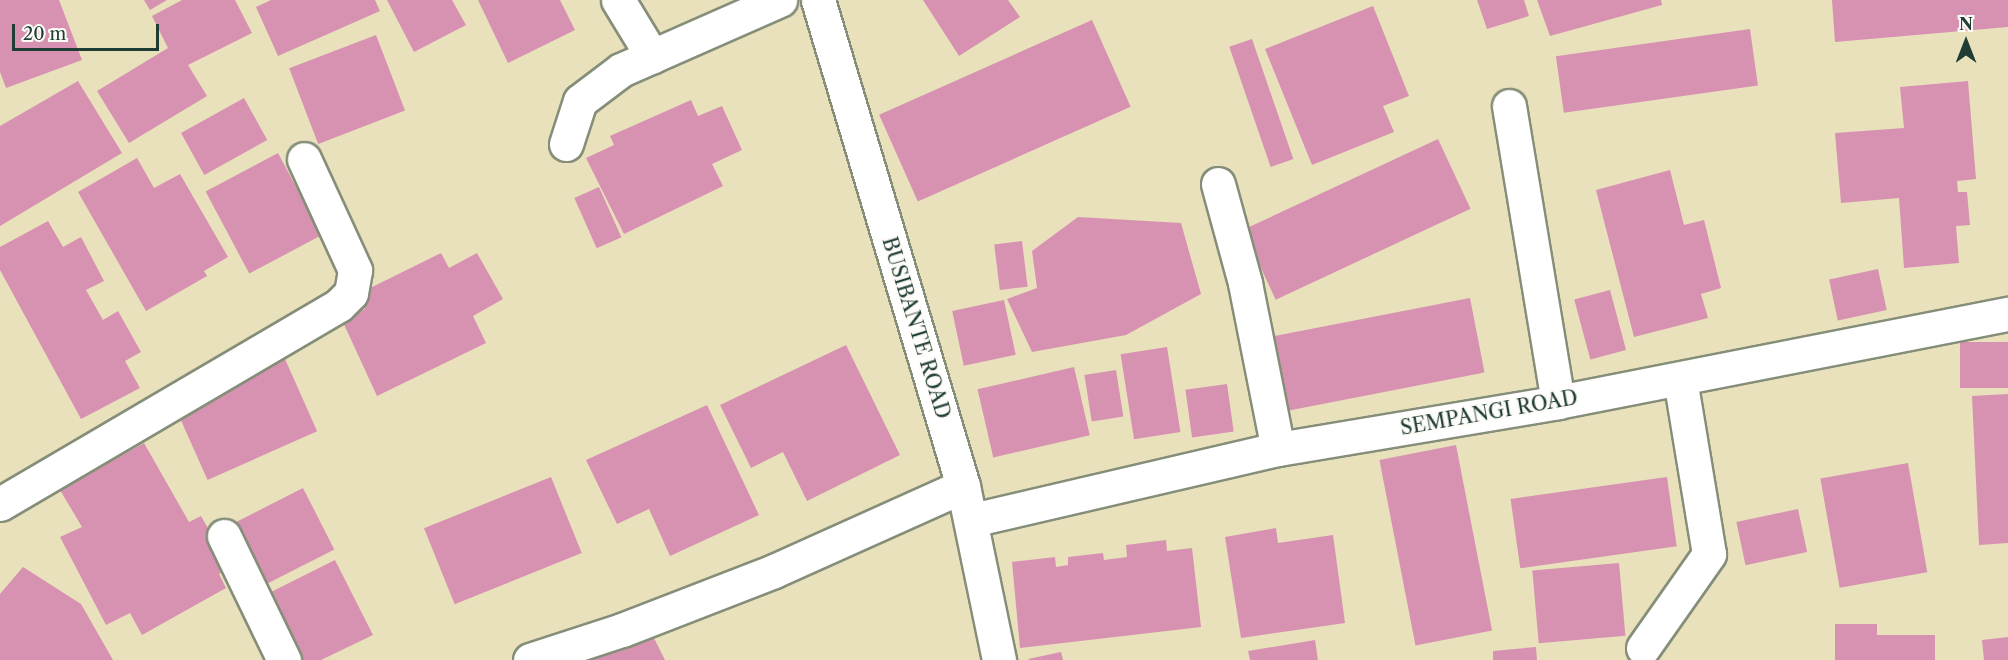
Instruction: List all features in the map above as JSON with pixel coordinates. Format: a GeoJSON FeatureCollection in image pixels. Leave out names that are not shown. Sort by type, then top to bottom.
{"type":"FeatureCollection","features":[{"type":"Feature","properties":{"kind":"street"},"geometry":{"type":"LineString","coordinates":[[618,0],[652,56]]}},
{"type":"Feature","properties":{"kind":"street"},"geometry":{"type":"LineString","coordinates":[[566,144],[580,101],[621,70],[780,0]]}},
{"type":"Feature","properties":{"kind":"street","name":"BUSIBANTE ROAD"},"geometry":{"type":"LineString","coordinates":[[819,0],[963,486],[972,520],[999,660]]}},
{"type":"Feature","properties":{"kind":"street"},"geometry":{"type":"LineString","coordinates":[[1509,106],[1558,402]]}},
{"type":"Feature","properties":{"kind":"street"},"geometry":{"type":"LineString","coordinates":[[0,504],[339,305],[351,293],[355,270],[304,159]]}},
{"type":"Feature","properties":{"kind":"street"},"geometry":{"type":"LineString","coordinates":[[1218,184],[1245,283],[1278,449]]}},
{"type":"Feature","properties":{"kind":"street","name":"SEMPANGI ROAD"},"geometry":{"type":"LineString","coordinates":[[972,520],[1278,449],[1680,380],[2008,314]]}},
{"type":"Feature","properties":{"kind":"street"},"geometry":{"type":"LineString","coordinates":[[1643,648],[1709,555],[1680,380]]}},
{"type":"Feature","properties":{"kind":"street"},"geometry":{"type":"LineString","coordinates":[[530,660],[622,630],[774,571],[963,486]]}},
{"type":"Feature","properties":{"kind":"street"},"geometry":{"type":"LineString","coordinates":[[224,536],[284,660]]}},
{"type":"Feature","properties":{"kind":"building"},"geometry":{"type":"Polygon","coordinates":[[[0,0],[59,0],[82,60],[6,88],[0,72],[0,0]]]}},
{"type":"Feature","properties":{"kind":"building"},"geometry":{"type":"Polygon","coordinates":[[[144,0],[167,0],[150,10],[144,0]]]}},
{"type":"Feature","properties":{"kind":"building"},"geometry":{"type":"Polygon","coordinates":[[[182,0],[235,0],[252,33],[188,65],[207,96],[129,143],[97,91],[168,48],[152,16],[182,0]]]}},
{"type":"Feature","properties":{"kind":"building"},"geometry":{"type":"Polygon","coordinates":[[[271,0],[375,0],[380,11],[278,56],[256,7],[271,0]]]}},
{"type":"Feature","properties":{"kind":"building"},"geometry":{"type":"Polygon","coordinates":[[[387,0],[452,0],[466,25],[414,52],[387,0]]]}},
{"type":"Feature","properties":{"kind":"building"},"geometry":{"type":"Polygon","coordinates":[[[478,0],[560,0],[575,30],[508,63],[478,0]]]}},
{"type":"Feature","properties":{"kind":"building"},"geometry":{"type":"Polygon","coordinates":[[[923,0],[1008,0],[1020,17],[959,56],[923,0]]]}},
{"type":"Feature","properties":{"kind":"building"},"geometry":{"type":"Polygon","coordinates":[[[1477,0],[1524,0],[1529,16],[1487,29],[1477,0]]]}},
{"type":"Feature","properties":{"kind":"building"},"geometry":{"type":"Polygon","coordinates":[[[1537,0],[1661,0],[1662,5],[1550,36],[1537,0]]]}},
{"type":"Feature","properties":{"kind":"building"},"geometry":{"type":"Polygon","coordinates":[[[1832,0],[2008,0],[2008,27],[1835,42],[1832,0]]]}},
{"type":"Feature","properties":{"kind":"building"},"geometry":{"type":"Polygon","coordinates":[[[1373,6],[1409,96],[1383,106],[1394,132],[1312,165],[1265,49],[1373,6]]]}},
{"type":"Feature","properties":{"kind":"building"},"geometry":{"type":"Polygon","coordinates":[[[1092,20],[1131,107],[918,202],[879,115],[1092,20]]]}},
{"type":"Feature","properties":{"kind":"building"},"geometry":{"type":"Polygon","coordinates":[[[1750,29],[1758,85],[1564,113],[1556,56],[1750,29]]]}},
{"type":"Feature","properties":{"kind":"building"},"geometry":{"type":"Polygon","coordinates":[[[376,35],[405,111],[318,144],[289,68],[376,35]]]}},
{"type":"Feature","properties":{"kind":"building"},"geometry":{"type":"Polygon","coordinates":[[[1252,39],[1293,159],[1271,167],[1229,47],[1252,39]]]}},
{"type":"Feature","properties":{"kind":"building"},"geometry":{"type":"Polygon","coordinates":[[[78,81],[122,153],[0,226],[0,126],[78,81]]]}},
{"type":"Feature","properties":{"kind":"building"},"geometry":{"type":"Polygon","coordinates":[[[1968,81],[1976,179],[1957,181],[1958,192],[1967,192],[1970,225],[1956,226],[1959,263],[1904,268],[1899,198],[1841,203],[1835,133],[1904,128],[1900,87],[1968,81]]]}},
{"type":"Feature","properties":{"kind":"building"},"geometry":{"type":"Polygon","coordinates":[[[244,98],[267,140],[204,175],[181,133],[244,98]]]}},
{"type":"Feature","properties":{"kind":"building"},"geometry":{"type":"Polygon","coordinates":[[[691,100],[698,116],[722,106],[742,150],[712,164],[723,186],[624,234],[586,158],[614,145],[610,136],[691,100]]]}},
{"type":"Feature","properties":{"kind":"building"},"geometry":{"type":"Polygon","coordinates":[[[1438,139],[1471,209],[1276,300],[1243,230],[1438,139]]]}},
{"type":"Feature","properties":{"kind":"building"},"geometry":{"type":"Polygon","coordinates":[[[278,153],[322,235],[249,274],[206,191],[278,153]]]}},
{"type":"Feature","properties":{"kind":"building"},"geometry":{"type":"Polygon","coordinates":[[[137,158],[154,188],[180,174],[228,257],[204,271],[207,276],[146,311],[78,192],[137,158]]]}},
{"type":"Feature","properties":{"kind":"building"},"geometry":{"type":"Polygon","coordinates":[[[1670,170],[1684,225],[1704,220],[1721,288],[1701,294],[1708,318],[1634,337],[1596,190],[1670,170]]]}},
{"type":"Feature","properties":{"kind":"building"},"geometry":{"type":"Polygon","coordinates":[[[599,187],[621,237],[597,248],[574,198],[599,187]]]}},
{"type":"Feature","properties":{"kind":"building"},"geometry":{"type":"Polygon","coordinates":[[[1078,217],[1181,223],[1201,294],[1126,335],[1032,352],[1007,299],[1037,288],[1032,251],[1078,217]]]}},
{"type":"Feature","properties":{"kind":"building"},"geometry":{"type":"Polygon","coordinates":[[[48,221],[63,247],[81,237],[104,281],[86,290],[103,320],[118,311],[141,352],[125,361],[140,388],[81,419],[0,270],[0,247],[48,221]]]}},
{"type":"Feature","properties":{"kind":"building"},"geometry":{"type":"Polygon","coordinates":[[[1022,241],[1028,287],[1000,290],[994,244],[1022,241]]]}},
{"type":"Feature","properties":{"kind":"building"},"geometry":{"type":"Polygon","coordinates":[[[441,253],[449,268],[477,253],[503,299],[473,316],[486,343],[377,396],[342,320],[365,309],[358,294],[441,253]]]}},
{"type":"Feature","properties":{"kind":"building"},"geometry":{"type":"Polygon","coordinates":[[[1878,269],[1887,310],[1838,320],[1829,279],[1878,269]]]}},
{"type":"Feature","properties":{"kind":"building"},"geometry":{"type":"Polygon","coordinates":[[[1610,290],[1626,350],[1590,359],[1574,300],[1610,290]]]}},
{"type":"Feature","properties":{"kind":"building"},"geometry":{"type":"Polygon","coordinates":[[[1470,298],[1485,373],[1285,411],[1271,337],[1470,298]]]}},
{"type":"Feature","properties":{"kind":"building"},"geometry":{"type":"Polygon","coordinates":[[[1004,300],[1016,355],[964,366],[952,311],[1004,300]]]}},
{"type":"Feature","properties":{"kind":"building"},"geometry":{"type":"Polygon","coordinates":[[[1960,342],[2008,342],[2008,388],[1960,388],[1960,342]]]}},
{"type":"Feature","properties":{"kind":"building"},"geometry":{"type":"Polygon","coordinates":[[[846,345],[900,455],[807,501],[783,452],[751,468],[720,405],[846,345]]]}},
{"type":"Feature","properties":{"kind":"building"},"geometry":{"type":"Polygon","coordinates":[[[1167,347],[1180,432],[1134,439],[1121,354],[1167,347]]]}},
{"type":"Feature","properties":{"kind":"building"},"geometry":{"type":"Polygon","coordinates":[[[285,359],[317,431],[208,480],[175,408],[285,359]]]}},
{"type":"Feature","properties":{"kind":"building"},"geometry":{"type":"Polygon","coordinates":[[[1074,367],[1090,435],[993,457],[978,389],[1074,367]]]}},
{"type":"Feature","properties":{"kind":"building"},"geometry":{"type":"Polygon","coordinates":[[[1116,370],[1123,416],[1092,421],[1084,375],[1116,370]]]}},
{"type":"Feature","properties":{"kind":"building"},"geometry":{"type":"Polygon","coordinates":[[[1227,384],[1234,432],[1192,437],[1185,390],[1227,384]]]}},
{"type":"Feature","properties":{"kind":"building"},"geometry":{"type":"Polygon","coordinates":[[[2008,394],[2008,543],[1979,545],[1972,396],[2008,394]]]}},
{"type":"Feature","properties":{"kind":"building"},"geometry":{"type":"Polygon","coordinates":[[[707,405],[759,515],[670,556],[649,509],[617,524],[586,460],[707,405]]]}},
{"type":"Feature","properties":{"kind":"building"},"geometry":{"type":"Polygon","coordinates":[[[144,443],[189,522],[201,516],[230,567],[219,574],[226,588],[142,635],[130,613],[106,625],[60,537],[82,527],[60,490],[144,443]]]}},
{"type":"Feature","properties":{"kind":"building"},"geometry":{"type":"Polygon","coordinates":[[[1456,445],[1492,631],[1415,645],[1379,460],[1456,445]]]}},
{"type":"Feature","properties":{"kind":"building"},"geometry":{"type":"Polygon","coordinates":[[[1908,463],[1927,572],[1840,588],[1820,478],[1908,463]]]}},
{"type":"Feature","properties":{"kind":"building"},"geometry":{"type":"Polygon","coordinates":[[[551,477],[582,553],[455,604],[424,528],[551,477]]]}},
{"type":"Feature","properties":{"kind":"building"},"geometry":{"type":"Polygon","coordinates":[[[1667,477],[1677,546],[1520,568],[1511,499],[1667,477]]]}},
{"type":"Feature","properties":{"kind":"building"},"geometry":{"type":"Polygon","coordinates":[[[303,488],[334,549],[259,588],[227,527],[303,488]]]}},
{"type":"Feature","properties":{"kind":"building"},"geometry":{"type":"Polygon","coordinates":[[[1798,509],[1807,552],[1746,565],[1736,522],[1798,509]]]}},
{"type":"Feature","properties":{"kind":"building"},"geometry":{"type":"Polygon","coordinates":[[[1276,528],[1278,543],[1333,535],[1345,623],[1241,638],[1225,537],[1276,528]]]}},
{"type":"Feature","properties":{"kind":"building"},"geometry":{"type":"Polygon","coordinates":[[[1166,540],[1167,551],[1192,548],[1201,627],[1020,648],[1012,562],[1055,557],[1056,567],[1068,565],[1068,557],[1103,553],[1104,560],[1127,557],[1126,545],[1166,540]]]}},
{"type":"Feature","properties":{"kind":"building"},"geometry":{"type":"Polygon","coordinates":[[[335,560],[373,635],[321,660],[295,660],[263,596],[335,560]]]}},
{"type":"Feature","properties":{"kind":"building"},"geometry":{"type":"Polygon","coordinates":[[[1619,563],[1625,636],[1539,643],[1532,571],[1619,563]]]}},
{"type":"Feature","properties":{"kind":"building"},"geometry":{"type":"Polygon","coordinates":[[[23,567],[81,604],[113,660],[0,660],[0,594],[23,567]]]}},
{"type":"Feature","properties":{"kind":"building"},"geometry":{"type":"Polygon","coordinates":[[[1835,624],[1877,624],[1877,635],[1935,635],[1935,660],[1835,660],[1835,624]]]}},
{"type":"Feature","properties":{"kind":"building"},"geometry":{"type":"Polygon","coordinates":[[[649,628],[665,660],[583,660],[649,628]]]}},
{"type":"Feature","properties":{"kind":"building"},"geometry":{"type":"Polygon","coordinates":[[[2008,637],[2008,660],[1984,660],[1982,640],[2008,637]]]}},
{"type":"Feature","properties":{"kind":"building"},"geometry":{"type":"Polygon","coordinates":[[[1315,640],[1318,660],[1250,660],[1248,651],[1315,640]]]}},
{"type":"Feature","properties":{"kind":"building"},"geometry":{"type":"Polygon","coordinates":[[[1536,647],[1537,660],[1493,660],[1493,651],[1536,647]]]}},
{"type":"Feature","properties":{"kind":"building"},"geometry":{"type":"Polygon","coordinates":[[[1061,652],[1063,660],[1028,659],[1061,652]]]}}]}
